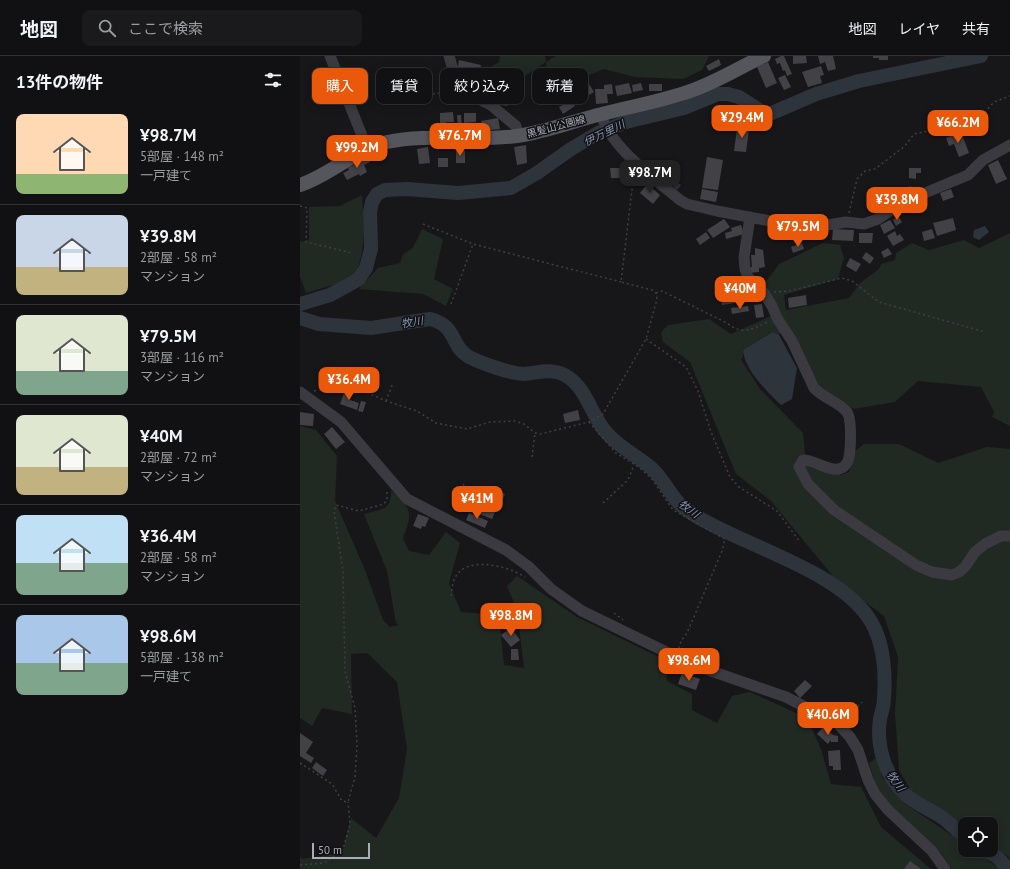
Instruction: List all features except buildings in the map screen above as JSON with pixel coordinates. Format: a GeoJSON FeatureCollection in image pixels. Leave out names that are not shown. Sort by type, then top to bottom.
{"type":"FeatureCollection","features":[{"type":"Feature","properties":{"kind":"main road","name":"黒髪山公園線"},"geometry":{"type":"LineString","coordinates":[[300,185],[323,174],[368,148],[386,142],[409,139],[495,139],[542,132],[603,120],[692,91],[764,56]]}},
{"type":"Feature","properties":{"kind":"street"},"geometry":{"type":"LineString","coordinates":[[330,56],[368,148]]}},
{"type":"Feature","properties":{"kind":"street"},"geometry":{"type":"LineString","coordinates":[[449,56],[453,68]]}},
{"type":"Feature","properties":{"kind":"street"},"geometry":{"type":"LineString","coordinates":[[489,104],[516,126],[518,136]]}},
{"type":"Feature","properties":{"kind":"street"},"geometry":{"type":"LineString","coordinates":[[603,120],[613,136],[637,165],[680,200],[688,204],[750,217],[815,228],[846,222],[864,224],[878,219],[901,203],[968,175],[983,160],[1010,145]]}},
{"type":"Feature","properties":{"kind":"street"},"geometry":{"type":"LineString","coordinates":[[750,217],[744,257],[745,269],[748,277],[764,293],[777,318],[792,341],[814,388],[820,394],[846,411],[851,424],[848,461],[845,466],[838,469],[809,460],[803,460],[799,467],[808,484],[834,510],[916,565],[932,572],[952,575],[965,567],[975,552],[985,544],[1001,536],[1010,536]]}},
{"type":"Feature","properties":{"kind":"street"},"geometry":{"type":"LineString","coordinates":[[301,393],[341,422],[389,480],[407,499],[506,550],[529,567],[551,590],[582,611],[676,657],[786,696],[838,724],[850,736],[858,750],[868,780],[875,794],[888,810],[932,851],[945,869]]}},
{"type":"Feature","properties":{"kind":"path"},"geometry":{"type":"LineString","coordinates":[[846,222],[857,179],[865,171],[874,169],[905,146],[914,134],[977,121],[994,102],[1010,96]]}},
{"type":"Feature","properties":{"kind":"path"},"geometry":{"type":"LineString","coordinates":[[621,282],[632,176],[637,165]]}},
{"type":"Feature","properties":{"kind":"path"},"geometry":{"type":"LineString","coordinates":[[300,206],[306,208],[306,242],[352,253]]}},
{"type":"Feature","properties":{"kind":"path"},"geometry":{"type":"LineString","coordinates":[[301,393],[343,385],[352,386],[386,401],[417,411],[436,423],[467,429],[490,422],[515,421],[524,424],[535,433],[540,434],[588,422],[603,414],[646,339],[657,299],[656,293],[652,290],[474,244],[423,224]]}},
{"type":"Feature","properties":{"kind":"path"},"geometry":{"type":"LineString","coordinates":[[451,304],[474,244]]}},
{"type":"Feature","properties":{"kind":"path"},"geometry":{"type":"LineString","coordinates":[[764,293],[789,291],[842,278],[852,281],[879,302],[985,332]]}},
{"type":"Feature","properties":{"kind":"path"},"geometry":{"type":"LineString","coordinates":[[656,293],[662,291],[727,323],[736,330],[746,331],[777,318]]}},
{"type":"Feature","properties":{"kind":"path"},"geometry":{"type":"LineString","coordinates":[[646,339],[686,367],[698,391],[711,432],[730,477],[739,487],[777,510],[800,542]]}},
{"type":"Feature","properties":{"kind":"path"},"geometry":{"type":"LineString","coordinates":[[386,401],[393,383]]}},
{"type":"Feature","properties":{"kind":"path"},"geometry":{"type":"LineString","coordinates":[[588,422],[616,453],[652,479],[673,510],[725,539],[722,551],[687,633],[681,641],[676,657]]}},
{"type":"Feature","properties":{"kind":"path"},"geometry":{"type":"LineString","coordinates":[[532,457],[535,433]]}},
{"type":"Feature","properties":{"kind":"path"},"geometry":{"type":"LineString","coordinates":[[603,503],[628,480],[634,465]]}},
{"type":"Feature","properties":{"kind":"path"},"geometry":{"type":"LineString","coordinates":[[300,865],[324,863],[343,849],[350,825],[348,802],[355,777],[357,746],[355,708],[345,671],[343,571],[334,511],[336,506],[359,511],[384,504],[387,499],[389,480]]}},
{"type":"Feature","properties":{"kind":"path"},"geometry":{"type":"LineString","coordinates":[[463,484],[473,498],[466,508]]}},
{"type":"Feature","properties":{"kind":"path"},"geometry":{"type":"LineString","coordinates":[[451,596],[454,580],[462,570],[483,563],[500,566],[527,578]]}},
{"type":"Feature","properties":{"kind":"path"},"geometry":{"type":"LineString","coordinates":[[842,716],[850,717],[862,702]]}},
{"type":"Feature","properties":{"kind":"path"},"geometry":{"type":"LineString","coordinates":[[300,763],[332,784],[342,801],[348,802]]}},
{"type":"Feature","properties":{"kind":"shaded area"},"geometry":{"type":"Polygon","coordinates":[[[500,56],[545,56],[546,62],[537,68],[532,68],[532,71],[524,76],[524,68],[489,68],[499,62],[500,56]]]}},
{"type":"Feature","properties":{"kind":"shaded area"},"geometry":{"type":"Polygon","coordinates":[[[556,56],[709,56],[702,70],[683,79],[635,77],[604,69],[588,76],[588,68],[546,68],[546,62],[556,56]]]}},
{"type":"Feature","properties":{"kind":"shaded area"},"geometry":{"type":"Polygon","coordinates":[[[667,174],[681,185],[677,190],[664,179],[667,174]]]}},
{"type":"Feature","properties":{"kind":"shaded area"},"geometry":{"type":"Polygon","coordinates":[[[362,195],[363,240],[360,262],[356,272],[346,280],[306,293],[300,276],[300,242],[309,240],[309,207],[340,206],[362,195]]]}},
{"type":"Feature","properties":{"kind":"shaded area"},"geometry":{"type":"Polygon","coordinates":[[[985,226],[989,232],[979,240],[973,237],[974,230],[985,226]]]}},
{"type":"Feature","properties":{"kind":"shaded area"},"geometry":{"type":"Polygon","coordinates":[[[422,229],[443,239],[434,279],[453,289],[446,306],[423,294],[359,289],[378,268],[400,263],[403,254],[413,248],[422,229]]]}},
{"type":"Feature","properties":{"kind":"shaded area"},"geometry":{"type":"Polygon","coordinates":[[[1010,233],[1010,426],[992,417],[994,412],[981,387],[918,381],[895,402],[854,409],[822,391],[774,310],[765,283],[779,264],[823,243],[840,245],[844,258],[838,279],[784,295],[786,310],[849,298],[860,283],[879,269],[881,264],[895,260],[896,253],[912,243],[929,250],[964,240],[979,248],[1010,233]]]}},
{"type":"Feature","properties":{"kind":"shaded area"},"geometry":{"type":"Polygon","coordinates":[[[771,316],[781,331],[779,335],[771,332],[743,350],[743,357],[741,360],[760,389],[803,433],[806,462],[841,475],[849,472],[854,452],[864,444],[899,444],[938,463],[987,447],[1010,449],[1010,861],[1008,856],[998,850],[998,817],[958,817],[958,824],[911,791],[899,770],[895,714],[898,657],[884,616],[837,581],[771,501],[736,474],[690,362],[663,342],[661,332],[668,325],[709,319],[731,334],[771,316]]]}},
{"type":"Feature","properties":{"kind":"shaded area"},"geometry":{"type":"Polygon","coordinates":[[[772,332],[779,335],[797,368],[792,399],[781,405],[752,373],[744,357],[743,350],[772,332]]]}},
{"type":"Feature","properties":{"kind":"shaded area"},"geometry":{"type":"Polygon","coordinates":[[[300,426],[316,430],[337,456],[335,501],[365,570],[383,620],[390,627],[399,625],[396,623],[387,571],[364,514],[380,510],[387,506],[390,502],[391,490],[403,502],[409,511],[408,522],[403,538],[409,551],[429,555],[446,532],[460,543],[449,583],[461,612],[499,615],[504,665],[524,668],[517,610],[507,586],[517,576],[577,617],[665,660],[667,681],[692,694],[692,710],[717,723],[732,696],[750,692],[807,718],[821,749],[831,784],[861,787],[881,827],[931,869],[300,869],[300,856],[302,859],[342,853],[351,818],[376,838],[399,798],[407,749],[397,682],[367,653],[351,654],[352,714],[322,708],[312,726],[300,718],[300,426]]]}},
{"type":"Feature","properties":{"kind":"shaded area"},"geometry":{"type":"Polygon","coordinates":[[[878,757],[882,777],[905,804],[958,839],[958,857],[984,857],[1000,869],[952,869],[940,852],[888,804],[875,784],[869,763],[878,757]]]}},
{"type":"Feature","properties":{"kind":"waterway","name":"伊万里川"},"geometry":{"type":"LineString","coordinates":[[300,304],[330,295],[359,279],[366,268],[371,249],[370,212],[372,202],[377,194],[385,190],[407,189],[458,193],[511,188],[537,173],[571,149],[598,133],[626,122],[684,108],[718,94],[728,94],[739,97],[764,113],[772,113],[816,94],[859,81],[981,56]]}},
{"type":"Feature","properties":{"kind":"waterway","name":"牧川"},"geometry":{"type":"LineString","coordinates":[[300,318],[319,324],[371,328],[430,319],[445,326],[458,347],[469,357],[496,368],[518,374],[551,371],[568,377],[580,389],[600,424],[610,437],[620,446],[654,470],[673,497],[683,507],[716,527],[812,572],[835,586],[853,600],[868,617],[878,636],[883,656],[885,688],[884,704],[880,719],[879,740],[887,769],[898,787],[909,798],[943,818],[958,831]]}},
{"type":"Feature","properties":{"kind":"waterway","name":"牧川"},"geometry":{"type":"LineString","coordinates":[[996,857],[1006,869]]}}]}
